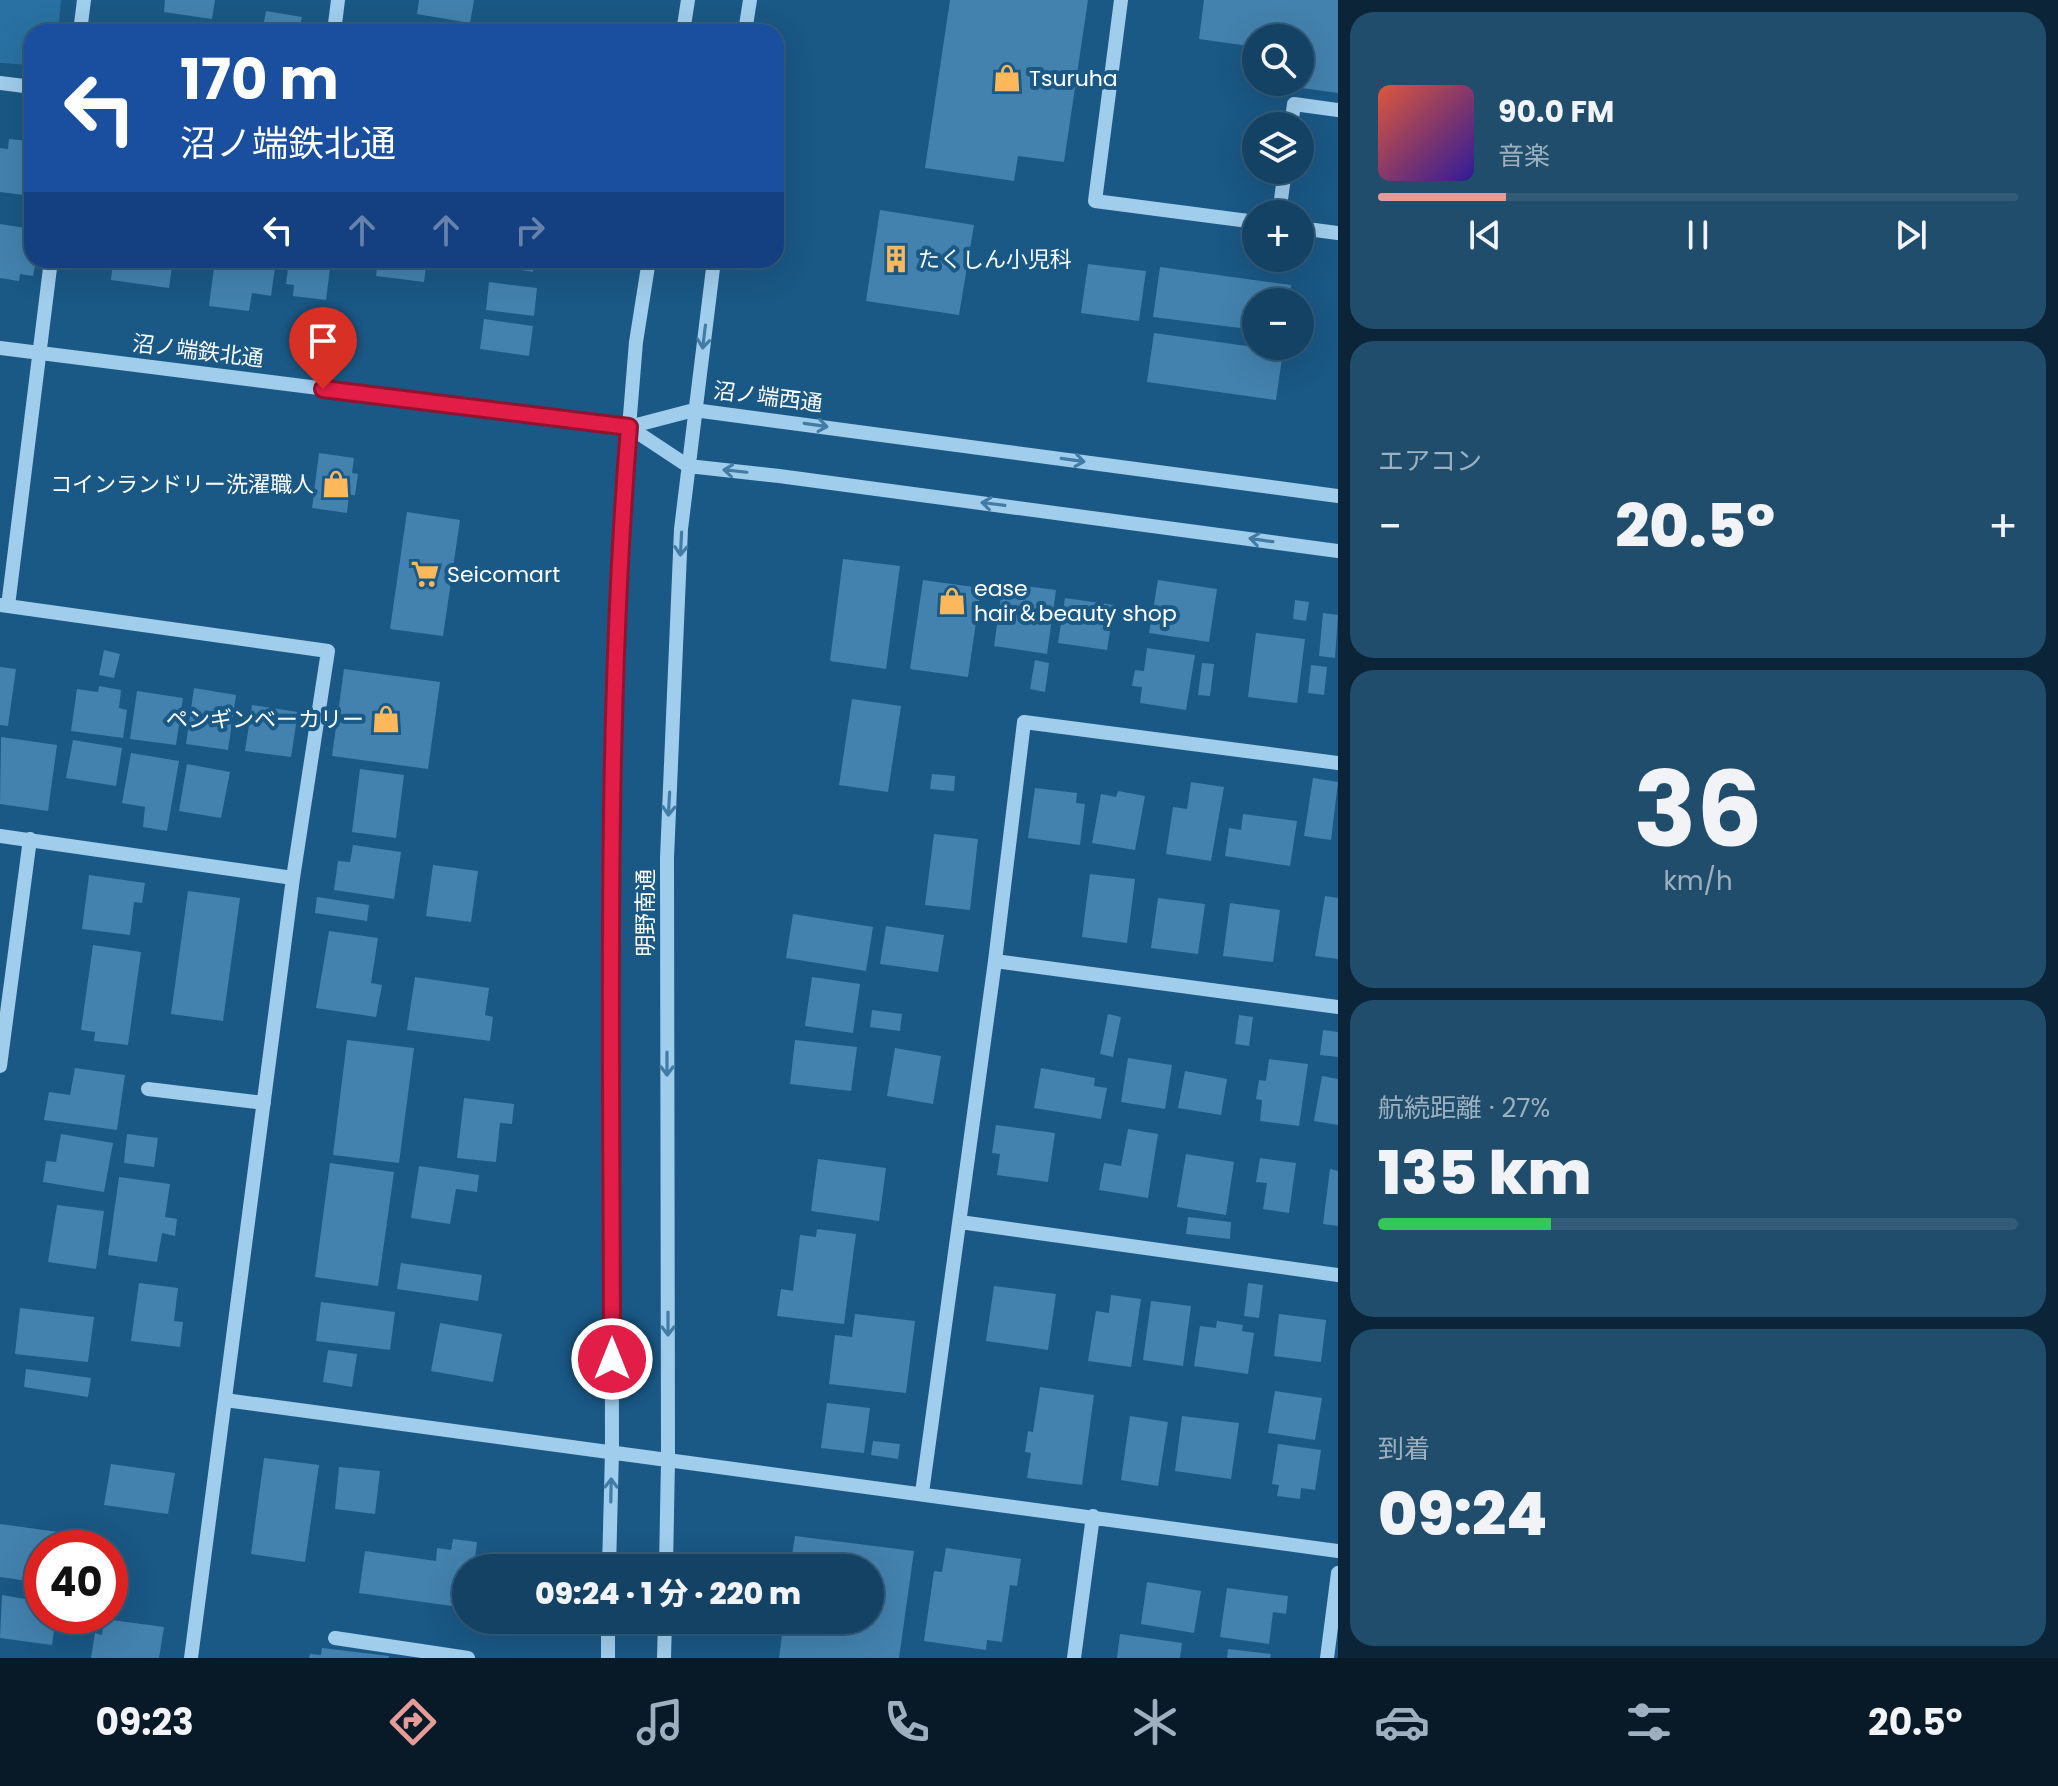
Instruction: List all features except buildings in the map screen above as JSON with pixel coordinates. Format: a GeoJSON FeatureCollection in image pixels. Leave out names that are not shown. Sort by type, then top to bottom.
{"type":"FeatureCollection","features":[{"type":"Feature","properties":{"kind":"street"},"geometry":{"type":"LineString","coordinates":[[81,24],[84,0]]}},
{"type":"Feature","properties":{"kind":"street"},"geometry":{"type":"LineString","coordinates":[[335,24],[338,0]]}},
{"type":"Feature","properties":{"kind":"street"},"geometry":{"type":"LineString","coordinates":[[684,24],[688,0]]}},
{"type":"Feature","properties":{"kind":"street"},"geometry":{"type":"LineString","coordinates":[[746,24],[750,0]]}},
{"type":"Feature","properties":{"kind":"street"},"geometry":{"type":"LineString","coordinates":[[1121,0],[1095,201],[1242,220]]}},
{"type":"Feature","properties":{"kind":"street"},"geometry":{"type":"LineString","coordinates":[[0,83],[24,86]]}},
{"type":"Feature","properties":{"kind":"street"},"geometry":{"type":"LineString","coordinates":[[1293,112],[1294,104],[1338,110]]}},
{"type":"Feature","properties":{"kind":"street"},"geometry":{"type":"LineString","coordinates":[[1314,230],[1338,233]]}},
{"type":"Feature","properties":{"kind":"street"},"geometry":{"type":"LineString","coordinates":[[50,268],[4,606],[328,651],[293,878],[191,1658]]}},
{"type":"Feature","properties":{"kind":"street","name":"明野南通"},"geometry":{"type":"LineString","coordinates":[[609,1554],[611,859],[619,550],[636,342],[648,268]]}},
{"type":"Feature","properties":{"kind":"street","name":"明野南通"},"geometry":{"type":"LineString","coordinates":[[666,1554],[667,858],[681,529],[713,268]]}},
{"type":"Feature","properties":{"kind":"street","name":"沼ノ端鉄北通"},"geometry":{"type":"LineString","coordinates":[[0,348],[629,427]]}},
{"type":"Feature","properties":{"kind":"street","name":"沼ノ端西通"},"geometry":{"type":"LineString","coordinates":[[629,427],[694,410],[1338,496]]}},
{"type":"Feature","properties":{"kind":"street"},"geometry":{"type":"LineString","coordinates":[[629,427],[688,466],[1338,551]]}},
{"type":"Feature","properties":{"kind":"street"},"geometry":{"type":"LineString","coordinates":[[922,1493],[995,961],[1024,722],[1338,763]]}},
{"type":"Feature","properties":{"kind":"street"},"geometry":{"type":"LineString","coordinates":[[0,836],[293,878]]}},
{"type":"Feature","properties":{"kind":"street"},"geometry":{"type":"LineString","coordinates":[[0,1066],[30,839]]}},
{"type":"Feature","properties":{"kind":"street"},"geometry":{"type":"LineString","coordinates":[[995,961],[1338,1007]]}},
{"type":"Feature","properties":{"kind":"street"},"geometry":{"type":"LineString","coordinates":[[148,1089],[264,1103]]}},
{"type":"Feature","properties":{"kind":"street"},"geometry":{"type":"LineString","coordinates":[[960,1222],[1338,1275]]}},
{"type":"Feature","properties":{"kind":"street"},"geometry":{"type":"LineString","coordinates":[[225,1400],[1338,1551]]}},
{"type":"Feature","properties":{"kind":"street"},"geometry":{"type":"LineString","coordinates":[[1074,1658],[1093,1516]]}},
{"type":"Feature","properties":{"kind":"street"},"geometry":{"type":"LineString","coordinates":[[1327,1658],[1338,1573]]}},
{"type":"Feature","properties":{"kind":"street"},"geometry":{"type":"LineString","coordinates":[[608,1634],[608,1658]]}},
{"type":"Feature","properties":{"kind":"street"},"geometry":{"type":"LineString","coordinates":[[664,1658],[665,1634]]}},
{"type":"Feature","properties":{"kind":"street"},"geometry":{"type":"LineString","coordinates":[[335,1638],[468,1658]]}},
{"type":"Feature","properties":{"kind":"shaded area"},"geometry":{"type":"Polygon","coordinates":[[[0,0],[61,0],[59,24],[24,24],[24,64],[0,63],[0,0]]]}},
{"type":"Feature","properties":{"kind":"place","name":"Tsuruha"},"geometry":{"type":"Point","coordinates":[1007,78]}},
{"type":"Feature","properties":{"kind":"place","name":"たくしん小児科"},"geometry":{"type":"Point","coordinates":[896,259]}},
{"type":"Feature","properties":{"kind":"place","name":"コインランドリー洗濯職人"},"geometry":{"type":"Point","coordinates":[336,484]}},
{"type":"Feature","properties":{"kind":"place","name":"Seicomart"},"geometry":{"type":"Point","coordinates":[425,574]}},
{"type":"Feature","properties":{"kind":"place","name":"ease hair＆beauty shop"},"geometry":{"type":"Point","coordinates":[952,601]}},
{"type":"Feature","properties":{"kind":"place","name":"ペンギンベーカリー"},"geometry":{"type":"Point","coordinates":[386,719]}},
{"type":"Feature","properties":{"kind":"route"},"geometry":{"type":"LineString","coordinates":[[323,389],[629,427],[619,550],[611,859],[612,1359]]}}]}
